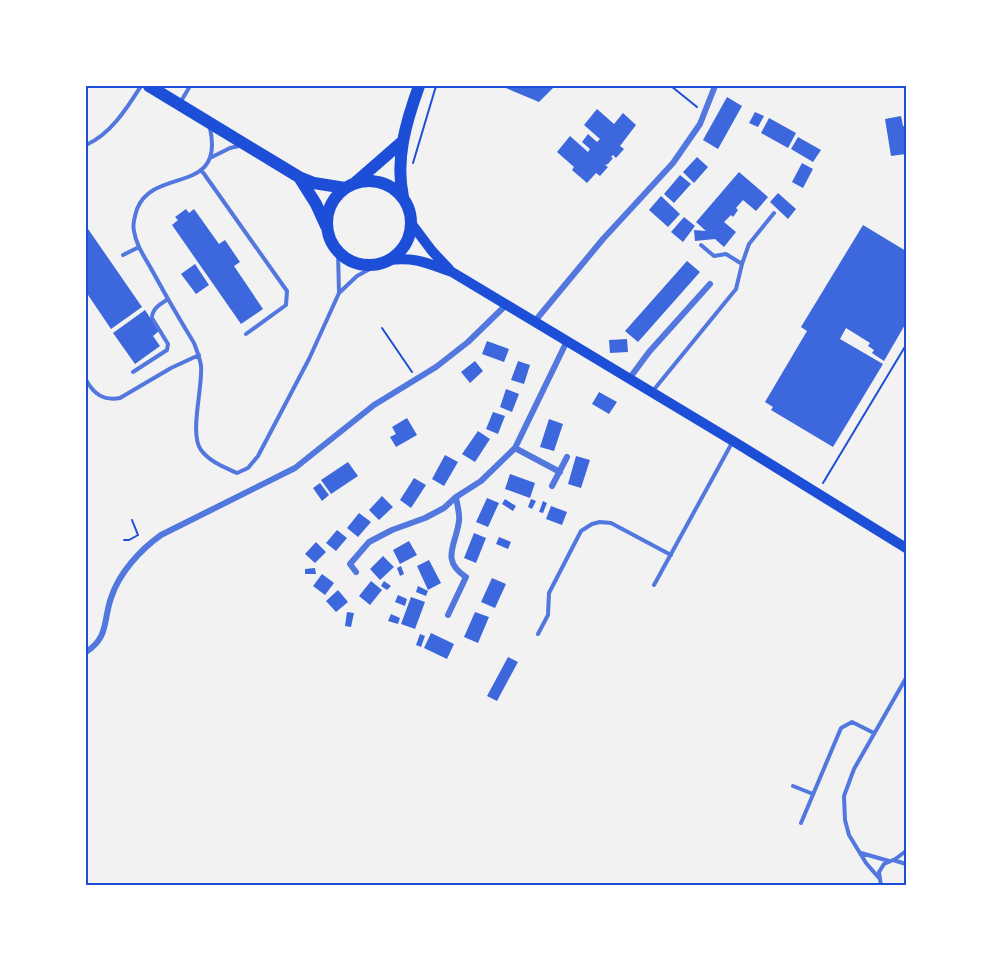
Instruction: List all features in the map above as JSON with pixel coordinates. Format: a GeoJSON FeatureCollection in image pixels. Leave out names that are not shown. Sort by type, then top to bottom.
{"type":"FeatureCollection","features":[{"type":"Feature","properties":{"kind":"main road"},"geometry":{"type":"LineString","coordinates":[[149,86],[299,177],[314,183],[350,185],[367,181],[385,184],[404,199]]}},
{"type":"Feature","properties":{"kind":"main road"},"geometry":{"type":"LineString","coordinates":[[383,262],[399,252],[407,242],[411,223],[399,175],[403,141],[418,86]]}},
{"type":"Feature","properties":{"kind":"main road"},"geometry":{"type":"LineString","coordinates":[[327,228],[330,205],[350,185],[403,141]]}},
{"type":"Feature","properties":{"kind":"main road"},"geometry":{"type":"LineString","coordinates":[[299,177],[316,204],[330,240],[338,252],[353,262],[365,265],[408,258],[452,272],[906,548]]}},
{"type":"Feature","properties":{"kind":"main road"},"geometry":{"type":"LineString","coordinates":[[411,223],[432,251],[452,272]]}},
{"type":"Feature","properties":{"kind":"street"},"geometry":{"type":"LineString","coordinates":[[535,321],[687,146],[715,86]]}},
{"type":"Feature","properties":{"kind":"street"},"geometry":{"type":"LineString","coordinates":[[629,379],[649,352],[710,284]]}},
{"type":"Feature","properties":{"kind":"street"},"geometry":{"type":"LineString","coordinates":[[86,651],[99,641],[105,627],[111,597],[120,578],[147,545],[161,535],[295,468],[374,405],[436,367],[468,342],[506,305]]}},
{"type":"Feature","properties":{"kind":"street"},"geometry":{"type":"LineString","coordinates":[[356,572],[350,564],[369,542],[444,508],[456,497],[481,482],[515,448],[567,341]]}},
{"type":"Feature","properties":{"kind":"street"},"geometry":{"type":"LineString","coordinates":[[515,448],[560,472]]}},
{"type":"Feature","properties":{"kind":"street"},"geometry":{"type":"LineString","coordinates":[[552,486],[567,457]]}},
{"type":"Feature","properties":{"kind":"street"},"geometry":{"type":"LineString","coordinates":[[448,615],[466,577],[455,570],[451,558],[459,521],[456,497]]}},
{"type":"Feature","properties":{"kind":"lane"},"geometry":{"type":"LineString","coordinates":[[86,145],[97,140],[115,123],[141,86]]}},
{"type":"Feature","properties":{"kind":"lane"},"geometry":{"type":"LineString","coordinates":[[180,104],[190,86]]}},
{"type":"Feature","properties":{"kind":"lane"},"geometry":{"type":"LineString","coordinates":[[209,123],[214,144],[210,158],[202,171],[161,186],[148,194],[139,204],[133,229],[139,247],[199,356],[201,381],[196,431],[200,448],[212,461],[237,473],[248,468],[258,456],[296,386],[339,293],[357,276],[383,262]]}},
{"type":"Feature","properties":{"kind":"lane"},"geometry":{"type":"LineString","coordinates":[[210,158],[230,148],[245,144]]}},
{"type":"Feature","properties":{"kind":"lane"},"geometry":{"type":"LineString","coordinates":[[202,171],[287,291],[286,305],[246,334]]}},
{"type":"Feature","properties":{"kind":"lane"},"geometry":{"type":"LineString","coordinates":[[652,392],[736,289],[749,244],[774,213]]}},
{"type":"Feature","properties":{"kind":"lane"},"geometry":{"type":"LineString","coordinates":[[701,245],[714,256],[726,254],[742,264]]}},
{"type":"Feature","properties":{"kind":"lane"},"geometry":{"type":"LineString","coordinates":[[123,255],[139,247]]}},
{"type":"Feature","properties":{"kind":"lane"},"geometry":{"type":"LineString","coordinates":[[338,252],[339,293]]}},
{"type":"Feature","properties":{"kind":"lane"},"geometry":{"type":"LineString","coordinates":[[133,372],[167,350],[168,344],[152,318],[152,314],[168,299]]}},
{"type":"Feature","properties":{"kind":"lane"},"geometry":{"type":"LineString","coordinates":[[86,380],[94,393],[111,400],[120,398],[171,368],[199,356]]}},
{"type":"Feature","properties":{"kind":"lane"},"geometry":{"type":"LineString","coordinates":[[654,585],[733,441]]}},
{"type":"Feature","properties":{"kind":"lane"},"geometry":{"type":"LineString","coordinates":[[537,634],[548,615],[549,593],[584,528],[600,522],[610,524],[671,555]]}},
{"type":"Feature","properties":{"kind":"lane"},"geometry":{"type":"LineString","coordinates":[[880,883],[846,827],[844,796],[851,776],[906,678]]}},
{"type":"Feature","properties":{"kind":"lane"},"geometry":{"type":"LineString","coordinates":[[801,823],[843,725],[856,723],[874,733]]}},
{"type":"Feature","properties":{"kind":"lane"},"geometry":{"type":"LineString","coordinates":[[793,786],[813,794]]}},
{"type":"Feature","properties":{"kind":"lane"},"geometry":{"type":"LineString","coordinates":[[880,883],[882,867],[906,851]]}},
{"type":"Feature","properties":{"kind":"lane"},"geometry":{"type":"LineString","coordinates":[[861,853],[906,864]]}},
{"type":"Feature","properties":{"kind":"path"},"geometry":{"type":"LineString","coordinates":[[412,169],[436,86]]}},
{"type":"Feature","properties":{"kind":"path"},"geometry":{"type":"LineString","coordinates":[[672,86],[704,112]]}},
{"type":"Feature","properties":{"kind":"path"},"geometry":{"type":"LineString","coordinates":[[382,327],[417,379]]}},
{"type":"Feature","properties":{"kind":"path"},"geometry":{"type":"LineString","coordinates":[[817,493],[906,345]]}},
{"type":"Feature","properties":{"kind":"path"},"geometry":{"type":"LineString","coordinates":[[124,540],[138,535],[132,520]]}},
{"type":"Feature","properties":{"kind":"building"},"geometry":{"type":"Polygon","coordinates":[[[501,86],[555,86],[539,102],[501,86]]]}},
{"type":"Feature","properties":{"kind":"building"},"geometry":{"type":"Polygon","coordinates":[[[727,97],[742,106],[718,149],[703,140],[727,97]]]}},
{"type":"Feature","properties":{"kind":"building"},"geometry":{"type":"Polygon","coordinates":[[[597,109],[614,124],[623,113],[636,125],[620,146],[624,149],[616,158],[613,155],[611,157],[613,158],[605,165],[608,167],[600,176],[596,173],[587,183],[557,152],[570,136],[588,152],[590,149],[582,142],[588,134],[597,142],[600,139],[584,125],[597,109]]]}},
{"type":"Feature","properties":{"kind":"building"},"geometry":{"type":"Polygon","coordinates":[[[755,112],[764,116],[758,127],[749,123],[755,112]]]}},
{"type":"Feature","properties":{"kind":"building"},"geometry":{"type":"Polygon","coordinates":[[[901,116],[903,126],[906,126],[906,154],[891,156],[885,119],[901,116]]]}},
{"type":"Feature","properties":{"kind":"building"},"geometry":{"type":"Polygon","coordinates":[[[769,118],[796,133],[788,148],[761,133],[769,118]]]}},
{"type":"Feature","properties":{"kind":"building"},"geometry":{"type":"Polygon","coordinates":[[[798,137],[821,150],[813,162],[791,149],[798,137]]]}},
{"type":"Feature","properties":{"kind":"building"},"geometry":{"type":"Polygon","coordinates":[[[697,157],[708,167],[694,183],[683,172],[697,157]]]}},
{"type":"Feature","properties":{"kind":"building"},"geometry":{"type":"Polygon","coordinates":[[[802,163],[813,169],[803,188],[792,182],[802,163]]]}},
{"type":"Feature","properties":{"kind":"building"},"geometry":{"type":"Polygon","coordinates":[[[739,172],[768,197],[756,211],[743,200],[736,208],[738,210],[733,217],[731,215],[724,222],[736,232],[724,247],[715,239],[695,241],[694,230],[706,231],[696,222],[739,172]]]}},
{"type":"Feature","properties":{"kind":"building"},"geometry":{"type":"Polygon","coordinates":[[[680,175],[691,184],[674,203],[664,194],[680,175]]]}},
{"type":"Feature","properties":{"kind":"building"},"geometry":{"type":"Polygon","coordinates":[[[778,193],[796,209],[788,219],[770,202],[778,193]]]}},
{"type":"Feature","properties":{"kind":"building"},"geometry":{"type":"Polygon","coordinates":[[[661,196],[680,214],[668,227],[649,210],[661,196]]]}},
{"type":"Feature","properties":{"kind":"building"},"geometry":{"type":"Polygon","coordinates":[[[186,209],[189,213],[194,209],[219,244],[225,240],[240,262],[234,266],[263,309],[241,324],[172,225],[178,220],[175,217],[186,209]]]}},
{"type":"Feature","properties":{"kind":"building"},"geometry":{"type":"Polygon","coordinates":[[[684,217],[695,226],[683,242],[671,232],[684,217]]]}},
{"type":"Feature","properties":{"kind":"building"},"geometry":{"type":"Polygon","coordinates":[[[863,225],[906,251],[906,323],[884,361],[872,353],[874,350],[868,346],[870,343],[846,328],[840,339],[883,364],[833,447],[771,410],[773,407],[765,402],[807,331],[801,327],[863,225]]]}},
{"type":"Feature","properties":{"kind":"building"},"geometry":{"type":"Polygon","coordinates":[[[86,226],[142,307],[111,329],[86,292],[86,226]]]}},
{"type":"Feature","properties":{"kind":"building"},"geometry":{"type":"Polygon","coordinates":[[[687,261],[700,272],[638,342],[625,331],[687,261]]]}},
{"type":"Feature","properties":{"kind":"building"},"geometry":{"type":"Polygon","coordinates":[[[195,264],[209,285],[196,294],[181,274],[195,264]]]}},
{"type":"Feature","properties":{"kind":"building"},"geometry":{"type":"Polygon","coordinates":[[[145,310],[159,331],[153,336],[160,346],[135,364],[113,333],[145,310]]]}},
{"type":"Feature","properties":{"kind":"building"},"geometry":{"type":"Polygon","coordinates":[[[627,339],[628,352],[610,353],[609,340],[627,339]]]}},
{"type":"Feature","properties":{"kind":"building"},"geometry":{"type":"Polygon","coordinates":[[[487,341],[509,349],[504,362],[482,354],[487,341]]]}},
{"type":"Feature","properties":{"kind":"building"},"geometry":{"type":"Polygon","coordinates":[[[475,361],[483,371],[470,383],[461,372],[475,361]]]}},
{"type":"Feature","properties":{"kind":"building"},"geometry":{"type":"Polygon","coordinates":[[[518,361],[530,365],[524,384],[511,380],[518,361]]]}},
{"type":"Feature","properties":{"kind":"building"},"geometry":{"type":"Polygon","coordinates":[[[506,389],[519,394],[512,412],[500,407],[506,389]]]}},
{"type":"Feature","properties":{"kind":"building"},"geometry":{"type":"Polygon","coordinates":[[[599,392],[617,402],[609,414],[592,404],[599,392]]]}},
{"type":"Feature","properties":{"kind":"building"},"geometry":{"type":"Polygon","coordinates":[[[493,412],[505,416],[498,434],[486,429],[493,412]]]}},
{"type":"Feature","properties":{"kind":"building"},"geometry":{"type":"Polygon","coordinates":[[[407,418],[417,435],[396,447],[390,437],[396,434],[392,427],[407,418]]]}},
{"type":"Feature","properties":{"kind":"building"},"geometry":{"type":"Polygon","coordinates":[[[549,419],[563,424],[554,451],[540,447],[549,419]]]}},
{"type":"Feature","properties":{"kind":"building"},"geometry":{"type":"Polygon","coordinates":[[[478,431],[490,439],[475,462],[462,454],[478,431]]]}},
{"type":"Feature","properties":{"kind":"building"},"geometry":{"type":"Polygon","coordinates":[[[445,455],[458,462],[444,486],[432,479],[445,455]]]}},
{"type":"Feature","properties":{"kind":"building"},"geometry":{"type":"Polygon","coordinates":[[[576,456],[590,460],[581,488],[568,484],[576,456]]]}},
{"type":"Feature","properties":{"kind":"building"},"geometry":{"type":"Polygon","coordinates":[[[348,462],[358,476],[331,494],[321,480],[348,462]]]}},
{"type":"Feature","properties":{"kind":"building"},"geometry":{"type":"Polygon","coordinates":[[[510,474],[535,483],[530,498],[505,489],[510,474]]]}},
{"type":"Feature","properties":{"kind":"building"},"geometry":{"type":"Polygon","coordinates":[[[414,478],[426,485],[411,508],[400,500],[414,478]]]}},
{"type":"Feature","properties":{"kind":"building"},"geometry":{"type":"Polygon","coordinates":[[[320,483],[329,495],[322,501],[313,488],[320,483]]]}},
{"type":"Feature","properties":{"kind":"building"},"geometry":{"type":"Polygon","coordinates":[[[382,496],[393,507],[379,520],[369,510],[382,496]]]}},
{"type":"Feature","properties":{"kind":"building"},"geometry":{"type":"Polygon","coordinates":[[[487,498],[499,503],[488,527],[476,522],[487,498]]]}},
{"type":"Feature","properties":{"kind":"building"},"geometry":{"type":"Polygon","coordinates":[[[505,499],[516,506],[513,511],[502,504],[505,499]]]}},
{"type":"Feature","properties":{"kind":"building"},"geometry":{"type":"Polygon","coordinates":[[[531,499],[536,501],[532,509],[528,507],[531,499]]]}},
{"type":"Feature","properties":{"kind":"building"},"geometry":{"type":"Polygon","coordinates":[[[543,501],[547,503],[543,513],[539,512],[543,501]]]}},
{"type":"Feature","properties":{"kind":"building"},"geometry":{"type":"Polygon","coordinates":[[[551,506],[567,512],[562,525],[546,519],[551,506]]]}},
{"type":"Feature","properties":{"kind":"building"},"geometry":{"type":"Polygon","coordinates":[[[359,513],[371,522],[358,537],[347,528],[359,513]]]}},
{"type":"Feature","properties":{"kind":"building"},"geometry":{"type":"Polygon","coordinates":[[[337,530],[347,538],[336,551],[326,543],[337,530]]]}},
{"type":"Feature","properties":{"kind":"building"},"geometry":{"type":"Polygon","coordinates":[[[474,533],[486,538],[476,563],[464,558],[474,533]]]}},
{"type":"Feature","properties":{"kind":"building"},"geometry":{"type":"Polygon","coordinates":[[[499,537],[511,542],[508,549],[496,544],[499,537]]]}},
{"type":"Feature","properties":{"kind":"building"},"geometry":{"type":"Polygon","coordinates":[[[409,541],[417,555],[400,564],[393,550],[409,541]]]}},
{"type":"Feature","properties":{"kind":"building"},"geometry":{"type":"Polygon","coordinates":[[[316,542],[326,552],[315,563],[305,554],[316,542]]]}},
{"type":"Feature","properties":{"kind":"building"},"geometry":{"type":"Polygon","coordinates":[[[383,556],[394,567],[380,580],[370,569],[383,556]]]}},
{"type":"Feature","properties":{"kind":"building"},"geometry":{"type":"Polygon","coordinates":[[[429,560],[441,583],[428,590],[417,566],[429,560]]]}},
{"type":"Feature","properties":{"kind":"building"},"geometry":{"type":"Polygon","coordinates":[[[401,566],[404,574],[400,576],[397,568],[401,566]]]}},
{"type":"Feature","properties":{"kind":"building"},"geometry":{"type":"Polygon","coordinates":[[[315,568],[316,574],[305,574],[305,569],[315,568]]]}},
{"type":"Feature","properties":{"kind":"building"},"geometry":{"type":"Polygon","coordinates":[[[322,574],[334,583],[325,595],[313,586],[322,574]]]}},
{"type":"Feature","properties":{"kind":"building"},"geometry":{"type":"Polygon","coordinates":[[[492,578],[506,584],[495,608],[481,602],[492,578]]]}},
{"type":"Feature","properties":{"kind":"building"},"geometry":{"type":"Polygon","coordinates":[[[371,581],[382,590],[370,605],[359,596],[371,581]]]}},
{"type":"Feature","properties":{"kind":"building"},"geometry":{"type":"Polygon","coordinates":[[[384,581],[391,586],[387,590],[381,586],[384,581]]]}},
{"type":"Feature","properties":{"kind":"building"},"geometry":{"type":"Polygon","coordinates":[[[418,586],[428,591],[426,596],[416,592],[418,586]]]}},
{"type":"Feature","properties":{"kind":"building"},"geometry":{"type":"Polygon","coordinates":[[[338,590],[348,602],[336,612],[326,601],[338,590]]]}},
{"type":"Feature","properties":{"kind":"building"},"geometry":{"type":"Polygon","coordinates":[[[398,595],[407,599],[405,606],[395,602],[398,595]]]}},
{"type":"Feature","properties":{"kind":"building"},"geometry":{"type":"Polygon","coordinates":[[[411,597],[425,602],[415,629],[401,624],[411,597]]]}},
{"type":"Feature","properties":{"kind":"building"},"geometry":{"type":"Polygon","coordinates":[[[347,612],[354,613],[351,627],[345,626],[347,612]]]}},
{"type":"Feature","properties":{"kind":"building"},"geometry":{"type":"Polygon","coordinates":[[[475,612],[489,617],[478,643],[464,637],[475,612]]]}},
{"type":"Feature","properties":{"kind":"building"},"geometry":{"type":"Polygon","coordinates":[[[391,614],[400,618],[398,624],[388,621],[391,614]]]}},
{"type":"Feature","properties":{"kind":"building"},"geometry":{"type":"Polygon","coordinates":[[[431,633],[454,644],[447,659],[424,648],[431,633]]]}},
{"type":"Feature","properties":{"kind":"building"},"geometry":{"type":"Polygon","coordinates":[[[420,634],[425,636],[421,647],[416,645],[420,634]]]}},
{"type":"Feature","properties":{"kind":"building"},"geometry":{"type":"Polygon","coordinates":[[[508,657],[518,662],[497,701],[487,696],[508,657]]]}}]}
